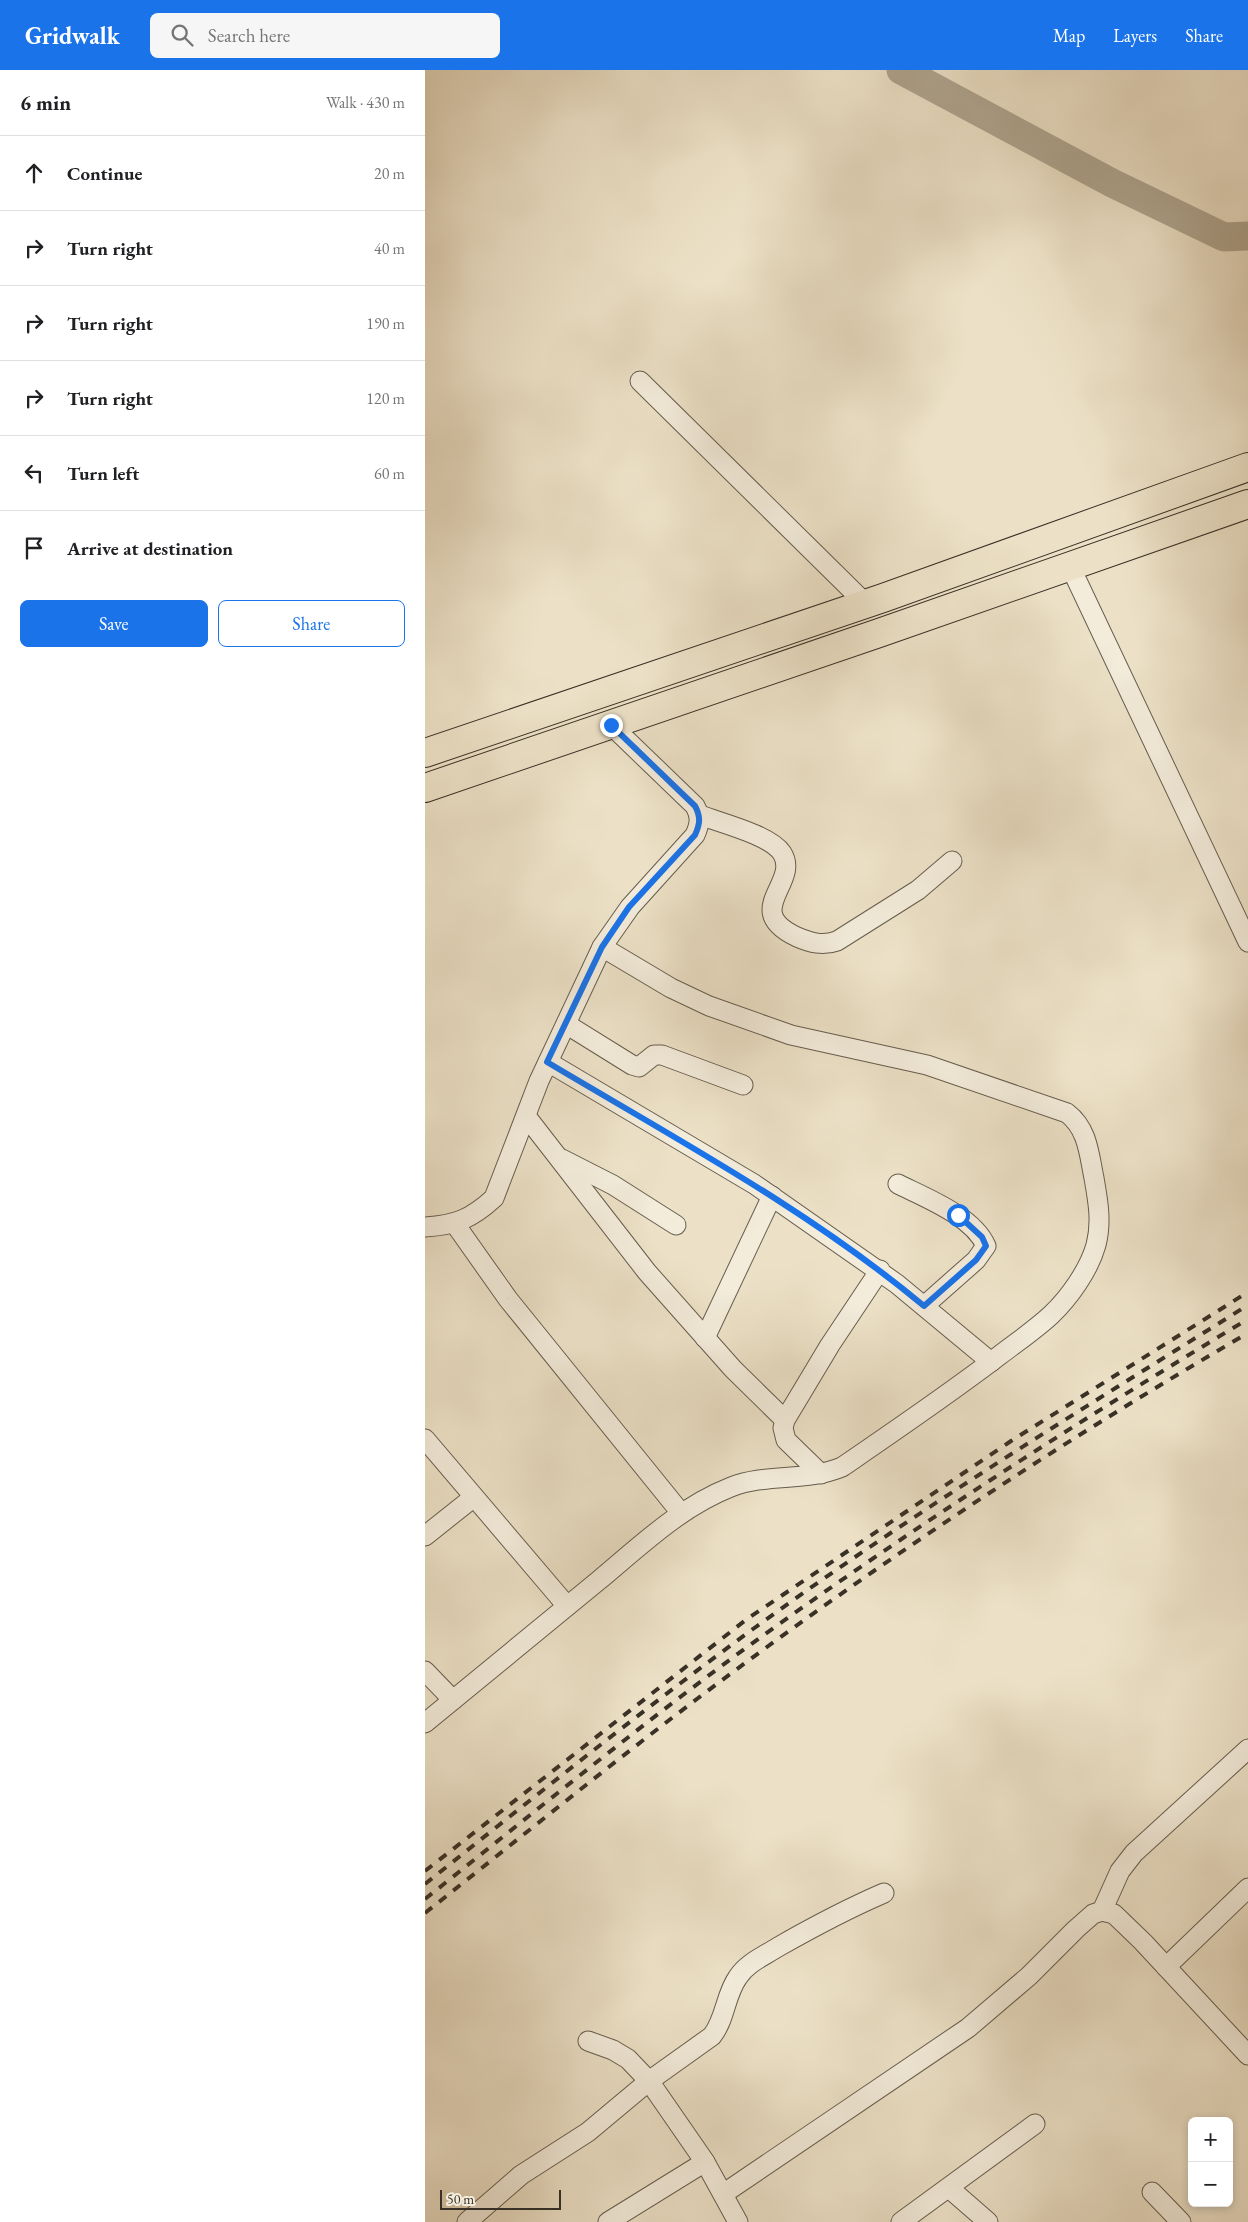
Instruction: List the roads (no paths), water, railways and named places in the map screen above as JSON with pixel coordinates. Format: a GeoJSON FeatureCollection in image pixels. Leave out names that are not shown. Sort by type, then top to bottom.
{"type":"FeatureCollection","features":[{"type":"Feature","properties":{"kind":"highway"},"geometry":{"type":"LineString","coordinates":[[425,753],[1033,546],[1248,467]]}},
{"type":"Feature","properties":{"kind":"highway"},"geometry":{"type":"LineString","coordinates":[[425,788],[1248,504]]}},
{"type":"Feature","properties":{"kind":"street"},"geometry":{"type":"LineString","coordinates":[[640,381],[866,604]]}},
{"type":"Feature","properties":{"kind":"street"},"geometry":{"type":"LineString","coordinates":[[1070,566],[1248,942]]}},
{"type":"Feature","properties":{"kind":"street"},"geometry":{"type":"LineString","coordinates":[[611,725],[695,806],[700,815],[766,840],[781,852],[787,861],[785,872],[771,906],[772,915],[777,924],[796,936],[812,942],[826,944],[837,941],[918,890],[952,860]]}},
{"type":"Feature","properties":{"kind":"street"},"geometry":{"type":"LineString","coordinates":[[425,1227],[455,1224],[484,1207],[494,1198],[547,1062],[602,947],[629,907],[695,835],[700,815]]}},
{"type":"Feature","properties":{"kind":"street"},"geometry":{"type":"LineString","coordinates":[[425,1723],[681,1513],[732,1486],[821,1474],[843,1467],[991,1362],[1051,1315],[1066,1299],[1083,1272],[1095,1247],[1100,1229],[1099,1206],[1089,1149],[1083,1132],[1075,1120],[1053,1107],[927,1065],[791,1035],[709,1006],[671,988],[602,947]]}},
{"type":"Feature","properties":{"kind":"street"},"geometry":{"type":"LineString","coordinates":[[565,1024],[632,1066],[639,1066],[654,1055],[662,1055],[743,1085]]}},
{"type":"Feature","properties":{"kind":"street"},"geometry":{"type":"LineString","coordinates":[[547,1062],[755,1184],[880,1270],[991,1362]]}},
{"type":"Feature","properties":{"kind":"street"},"geometry":{"type":"LineString","coordinates":[[526,1116],[647,1272],[733,1369],[785,1420]]}},
{"type":"Feature","properties":{"kind":"street"},"geometry":{"type":"LineString","coordinates":[[557,1156],[613,1185],[676,1224]]}},
{"type":"Feature","properties":{"kind":"street"},"geometry":{"type":"LineString","coordinates":[[898,1184],[958,1215],[982,1237],[986,1246],[976,1260],[924,1306]]}},
{"type":"Feature","properties":{"kind":"street"},"geometry":{"type":"LineString","coordinates":[[705,1338],[772,1196]]}},
{"type":"Feature","properties":{"kind":"street"},"geometry":{"type":"LineString","coordinates":[[455,1224],[508,1299],[681,1513]]}},
{"type":"Feature","properties":{"kind":"street"},"geometry":{"type":"LineString","coordinates":[[821,1474],[786,1440],[783,1428],[785,1420],[830,1345],[880,1270]]}},
{"type":"Feature","properties":{"kind":"street"},"geometry":{"type":"LineString","coordinates":[[425,1439],[567,1606]]}},
{"type":"Feature","properties":{"kind":"street"},"geometry":{"type":"LineString","coordinates":[[425,1536],[474,1497]]}},
{"type":"Feature","properties":{"kind":"street"},"geometry":{"type":"LineString","coordinates":[[425,1670],[453,1700]]}},
{"type":"Feature","properties":{"kind":"street"},"geometry":{"type":"LineString","coordinates":[[1102,1911],[1120,1871],[1134,1853],[1248,1749]]}},
{"type":"Feature","properties":{"kind":"street"},"geometry":{"type":"LineString","coordinates":[[1166,1968],[1248,1888]]}},
{"type":"Feature","properties":{"kind":"street"},"geometry":{"type":"LineString","coordinates":[[467,2222],[521,2176],[588,2132],[649,2081],[712,2036],[719,2027],[732,1987],[744,1969],[818,1924],[885,1893]]}},
{"type":"Feature","properties":{"kind":"street"},"geometry":{"type":"LineString","coordinates":[[723,2194],[968,2028],[1029,1976],[1093,1914],[1102,1911],[1114,1914],[1248,2055]]}},
{"type":"Feature","properties":{"kind":"street"},"geometry":{"type":"LineString","coordinates":[[588,2041],[613,2050],[628,2060],[649,2081],[705,2162],[723,2194],[729,2219]]}},
{"type":"Feature","properties":{"kind":"street"},"geometry":{"type":"LineString","coordinates":[[901,2222],[1035,2124]]}},
{"type":"Feature","properties":{"kind":"street"},"geometry":{"type":"LineString","coordinates":[[608,2222],[705,2162]]}},
{"type":"Feature","properties":{"kind":"street"},"geometry":{"type":"LineString","coordinates":[[949,2188],[988,2222]]}},
{"type":"Feature","properties":{"kind":"street"},"geometry":{"type":"LineString","coordinates":[[1152,2192],[1181,2222]]}},
{"type":"Feature","properties":{"kind":"waterway"},"geometry":{"type":"LineString","coordinates":[[901,70],[1112,183],[1224,237],[1248,236]]}},
{"type":"Feature","properties":{"kind":"railway"},"geometry":{"type":"LineString","coordinates":[[425,1871],[747,1619],[1011,1441],[1248,1292]]}},
{"type":"Feature","properties":{"kind":"railway"},"geometry":{"type":"LineString","coordinates":[[425,1884],[670,1691],[813,1586],[935,1503],[1248,1305]]}},
{"type":"Feature","properties":{"kind":"railway"},"geometry":{"type":"LineString","coordinates":[[425,1899],[676,1701],[820,1595],[1001,1473],[1248,1319]]}},
{"type":"Feature","properties":{"kind":"railway"},"geometry":{"type":"LineString","coordinates":[[425,1913],[668,1721],[808,1617],[879,1567],[1025,1470],[1098,1423],[1248,1333]]}}]}
